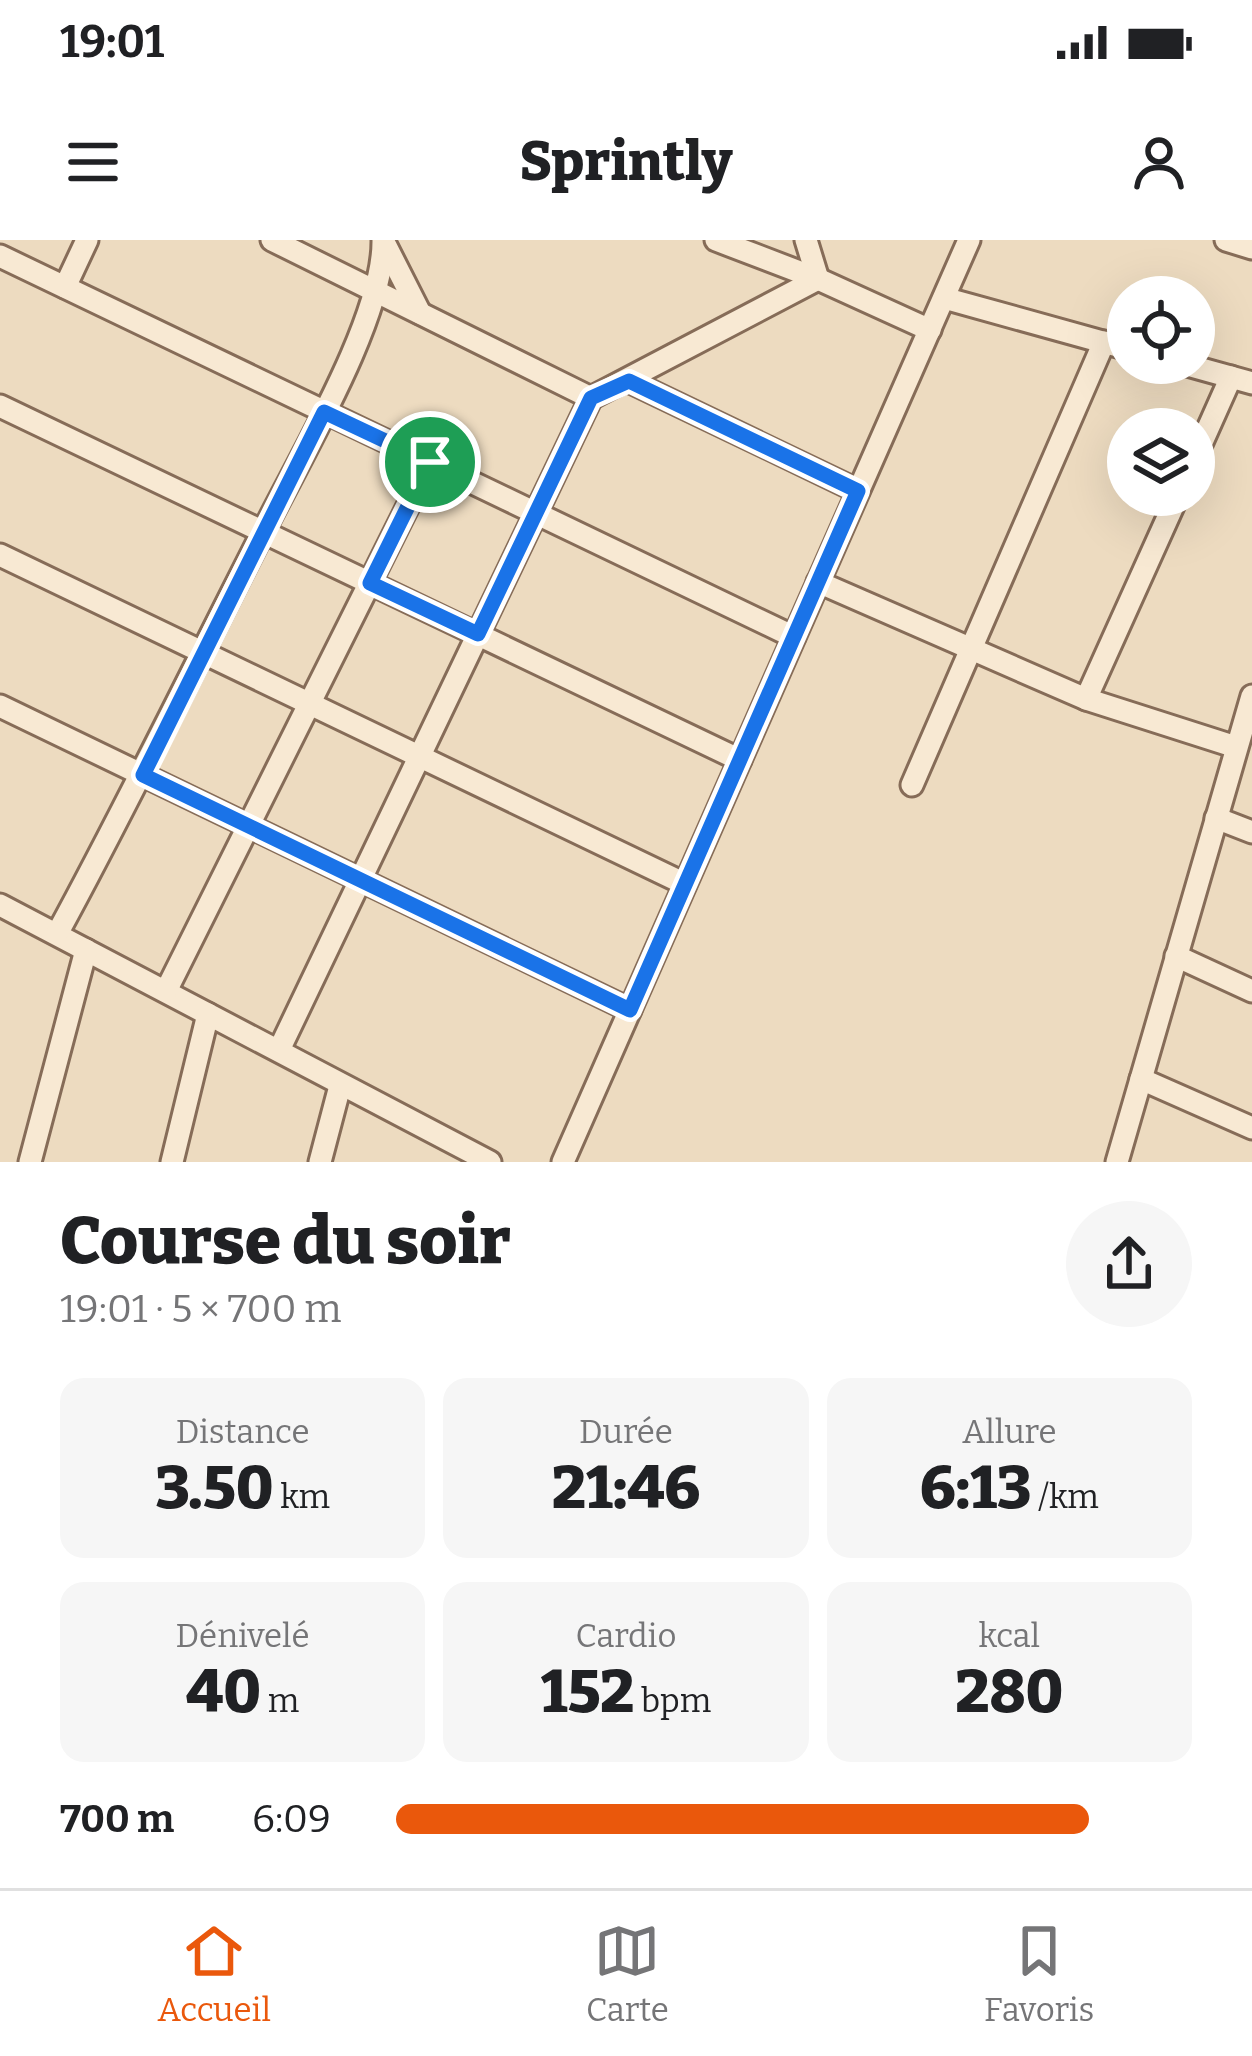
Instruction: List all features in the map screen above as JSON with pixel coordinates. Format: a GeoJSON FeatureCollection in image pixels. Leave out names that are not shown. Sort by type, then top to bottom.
{"type":"FeatureCollection","features":[{"type":"Feature","properties":{"kind":"street"},"geometry":{"type":"LineString","coordinates":[[65,286],[87,240]]}},
{"type":"Feature","properties":{"kind":"street"},"geometry":{"type":"LineString","coordinates":[[272,240],[591,398]]}},
{"type":"Feature","properties":{"kind":"street"},"geometry":{"type":"LineString","coordinates":[[716,240],[930,330]]}},
{"type":"Feature","properties":{"kind":"street"},"geometry":{"type":"LineString","coordinates":[[806,240],[818,279]]}},
{"type":"Feature","properties":{"kind":"street"},"geometry":{"type":"LineString","coordinates":[[562,1162],[969,240]]}},
{"type":"Feature","properties":{"kind":"street"},"geometry":{"type":"LineString","coordinates":[[1226,240],[1252,248]]}},
{"type":"Feature","properties":{"kind":"street"},"geometry":{"type":"LineString","coordinates":[[57,934],[143,775],[324,412],[376,294],[384,242]]}},
{"type":"Feature","properties":{"kind":"street"},"geometry":{"type":"LineString","coordinates":[[384,242],[420,313]]}},
{"type":"Feature","properties":{"kind":"street"},"geometry":{"type":"LineString","coordinates":[[0,256],[794,637]]}},
{"type":"Feature","properties":{"kind":"street"},"geometry":{"type":"LineString","coordinates":[[279,1050],[591,398],[818,279]]}},
{"type":"Feature","properties":{"kind":"street"},"geometry":{"type":"LineString","coordinates":[[944,298],[1107,343]]}},
{"type":"Feature","properties":{"kind":"street"},"geometry":{"type":"LineString","coordinates":[[912,785],[1104,342]]}},
{"type":"Feature","properties":{"kind":"street"},"geometry":{"type":"LineString","coordinates":[[1215,425],[1242,380]]}},
{"type":"Feature","properties":{"kind":"street"},"geometry":{"type":"LineString","coordinates":[[629,381],[858,491]]}},
{"type":"Feature","properties":{"kind":"street"},"geometry":{"type":"LineString","coordinates":[[0,406],[740,760]]}},
{"type":"Feature","properties":{"kind":"street"},"geometry":{"type":"LineString","coordinates":[[166,992],[430,462]]}},
{"type":"Feature","properties":{"kind":"street"},"geometry":{"type":"LineString","coordinates":[[1086,699],[1169,516]]}},
{"type":"Feature","properties":{"kind":"street"},"geometry":{"type":"LineString","coordinates":[[0,555],[685,884]]}},
{"type":"Feature","properties":{"kind":"street"},"geometry":{"type":"LineString","coordinates":[[818,582],[1086,699],[1236,747]]}},
{"type":"Feature","properties":{"kind":"street"},"geometry":{"type":"LineString","coordinates":[[1118,1162],[1252,697]]}},
{"type":"Feature","properties":{"kind":"street"},"geometry":{"type":"LineString","coordinates":[[0,706],[630,1010]]}},
{"type":"Feature","properties":{"kind":"street"},"geometry":{"type":"LineString","coordinates":[[1216,818],[1252,832]]}},
{"type":"Feature","properties":{"kind":"street"},"geometry":{"type":"LineString","coordinates":[[0,905],[477,1159]]}},
{"type":"Feature","properties":{"kind":"street"},"geometry":{"type":"LineString","coordinates":[[30,1162],[86,950]]}},
{"type":"Feature","properties":{"kind":"street"},"geometry":{"type":"LineString","coordinates":[[1176,956],[1252,991]]}},
{"type":"Feature","properties":{"kind":"street"},"geometry":{"type":"LineString","coordinates":[[172,1162],[208,1014]]}},
{"type":"Feature","properties":{"kind":"street"},"geometry":{"type":"LineString","coordinates":[[1141,1078],[1252,1128]]}},
{"type":"Feature","properties":{"kind":"street"},"geometry":{"type":"LineString","coordinates":[[320,1162],[340,1086]]}},
{"type":"Feature","properties":{"kind":"route"},"geometry":{"type":"LineString","coordinates":[[629,381],[858,491],[630,1010],[143,775],[324,412],[430,462],[370,583],[478,634],[591,398],[629,381]]}}]}
